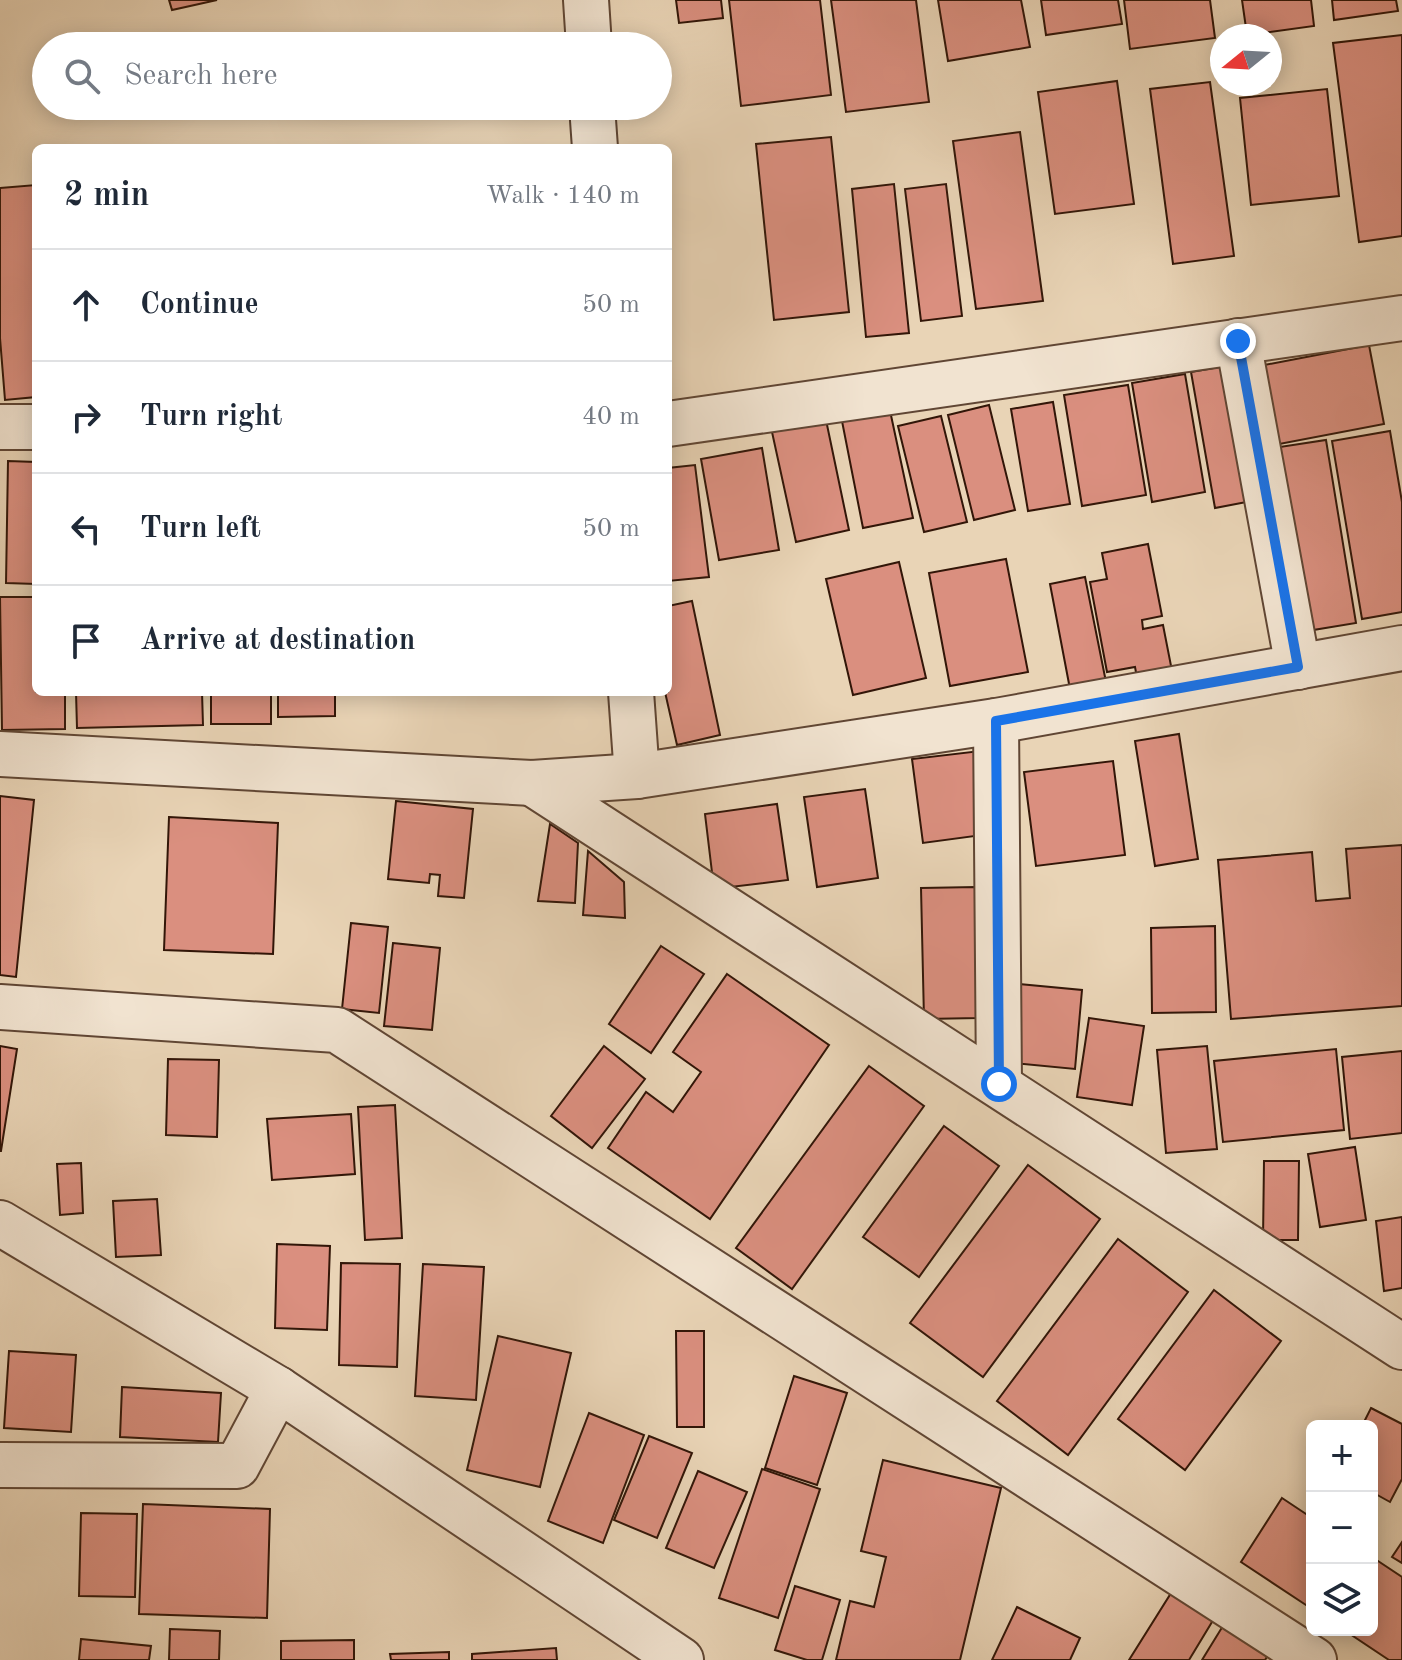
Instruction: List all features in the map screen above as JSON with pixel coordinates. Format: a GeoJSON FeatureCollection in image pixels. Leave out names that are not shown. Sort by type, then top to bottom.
{"type":"FeatureCollection","features":[{"type":"Feature","properties":{"kind":"street"},"geometry":{"type":"LineString","coordinates":[[586,0],[588,32]]}},
{"type":"Feature","properties":{"kind":"street"},"geometry":{"type":"LineString","coordinates":[[593,120],[595,144]]}},
{"type":"Feature","properties":{"kind":"street"},"geometry":{"type":"LineString","coordinates":[[672,423],[1402,318]]}},
{"type":"Feature","properties":{"kind":"street"},"geometry":{"type":"LineString","coordinates":[[1238,341],[1298,667]]}},
{"type":"Feature","properties":{"kind":"street"},"geometry":{"type":"LineString","coordinates":[[0,427],[32,427]]}},
{"type":"Feature","properties":{"kind":"street"},"geometry":{"type":"LineString","coordinates":[[0,754],[532,783],[637,776],[996,721],[1402,648]]}},
{"type":"Feature","properties":{"kind":"street"},"geometry":{"type":"LineString","coordinates":[[631,696],[637,776]]}},
{"type":"Feature","properties":{"kind":"street"},"geometry":{"type":"LineString","coordinates":[[996,721],[999,1084]]}},
{"type":"Feature","properties":{"kind":"street"},"geometry":{"type":"LineString","coordinates":[[532,783],[1402,1347]]}},
{"type":"Feature","properties":{"kind":"street"},"geometry":{"type":"LineString","coordinates":[[0,1007],[337,1030],[1314,1660]]}},
{"type":"Feature","properties":{"kind":"street"},"geometry":{"type":"LineString","coordinates":[[0,1223],[278,1389],[681,1660]]}},
{"type":"Feature","properties":{"kind":"street"},"geometry":{"type":"LineString","coordinates":[[0,1465],[237,1466],[278,1389]]}},
{"type":"Feature","properties":{"kind":"building"},"geometry":{"type":"Polygon","coordinates":[[[169,0],[217,0],[172,10],[169,0]]]}},
{"type":"Feature","properties":{"kind":"building"},"geometry":{"type":"Polygon","coordinates":[[[676,0],[721,0],[723,18],[679,23],[676,0]]]}},
{"type":"Feature","properties":{"kind":"building"},"geometry":{"type":"Polygon","coordinates":[[[729,0],[820,0],[831,95],[741,106],[729,0]]]}},
{"type":"Feature","properties":{"kind":"building"},"geometry":{"type":"Polygon","coordinates":[[[831,0],[916,0],[929,102],[846,112],[831,0]]]}},
{"type":"Feature","properties":{"kind":"building"},"geometry":{"type":"Polygon","coordinates":[[[938,0],[1021,0],[1030,47],[948,61],[938,0]]]}},
{"type":"Feature","properties":{"kind":"building"},"geometry":{"type":"Polygon","coordinates":[[[1041,0],[1118,0],[1122,24],[1046,35],[1041,0]]]}},
{"type":"Feature","properties":{"kind":"building"},"geometry":{"type":"Polygon","coordinates":[[[1124,0],[1210,0],[1213,24],[1210,24],[1210,39],[1130,49],[1124,0]]]}},
{"type":"Feature","properties":{"kind":"building"},"geometry":{"type":"Polygon","coordinates":[[[1242,0],[1311,0],[1314,26],[1282,30],[1282,24],[1245,24],[1242,0]]]}},
{"type":"Feature","properties":{"kind":"building"},"geometry":{"type":"Polygon","coordinates":[[[1332,0],[1396,0],[1398,11],[1334,20],[1332,0]]]}},
{"type":"Feature","properties":{"kind":"building"},"geometry":{"type":"Polygon","coordinates":[[[1402,35],[1402,236],[1359,242],[1333,43],[1402,35]]]}},
{"type":"Feature","properties":{"kind":"building"},"geometry":{"type":"Polygon","coordinates":[[[1117,81],[1134,204],[1055,214],[1038,92],[1117,81]]]}},
{"type":"Feature","properties":{"kind":"building"},"geometry":{"type":"Polygon","coordinates":[[[1210,82],[1234,256],[1173,264],[1150,89],[1210,82]]]}},
{"type":"Feature","properties":{"kind":"building"},"geometry":{"type":"Polygon","coordinates":[[[1327,89],[1339,196],[1251,205],[1240,98],[1327,89]]]}},
{"type":"Feature","properties":{"kind":"building"},"geometry":{"type":"Polygon","coordinates":[[[1020,132],[1043,301],[976,309],[953,141],[1020,132]]]}},
{"type":"Feature","properties":{"kind":"building"},"geometry":{"type":"Polygon","coordinates":[[[831,137],[849,312],[774,320],[756,144],[831,137]]]}},
{"type":"Feature","properties":{"kind":"building"},"geometry":{"type":"Polygon","coordinates":[[[894,184],[909,333],[866,337],[852,189],[894,184]]]}},
{"type":"Feature","properties":{"kind":"building"},"geometry":{"type":"Polygon","coordinates":[[[946,184],[962,316],[921,321],[905,189],[946,184]]]}},
{"type":"Feature","properties":{"kind":"building"},"geometry":{"type":"Polygon","coordinates":[[[32,185],[32,397],[5,400],[0,338],[0,188],[32,185]]]}},
{"type":"Feature","properties":{"kind":"building"},"geometry":{"type":"Polygon","coordinates":[[[1369,345],[1384,424],[1264,447],[1249,368],[1369,345]]]}},
{"type":"Feature","properties":{"kind":"building"},"geometry":{"type":"Polygon","coordinates":[[[1231,365],[1257,500],[1215,508],[1191,372],[1231,365]]]}},
{"type":"Feature","properties":{"kind":"building"},"geometry":{"type":"Polygon","coordinates":[[[1185,374],[1205,492],[1152,502],[1132,383],[1185,374]]]}},
{"type":"Feature","properties":{"kind":"building"},"geometry":{"type":"Polygon","coordinates":[[[1128,385],[1146,495],[1082,506],[1064,395],[1128,385]]]}},
{"type":"Feature","properties":{"kind":"building"},"geometry":{"type":"Polygon","coordinates":[[[1053,402],[1070,504],[1028,511],[1011,409],[1053,402]]]}},
{"type":"Feature","properties":{"kind":"building"},"geometry":{"type":"Polygon","coordinates":[[[989,405],[1015,510],[974,520],[948,415],[989,405]]]}},
{"type":"Feature","properties":{"kind":"building"},"geometry":{"type":"Polygon","coordinates":[[[889,406],[913,518],[863,528],[841,416],[889,406]]]}},
{"type":"Feature","properties":{"kind":"building"},"geometry":{"type":"Polygon","coordinates":[[[941,416],[967,522],[924,532],[898,426],[941,416]]]}},
{"type":"Feature","properties":{"kind":"building"},"geometry":{"type":"Polygon","coordinates":[[[826,420],[849,530],[796,542],[772,432],[826,420]]]}},
{"type":"Feature","properties":{"kind":"building"},"geometry":{"type":"Polygon","coordinates":[[[1390,431],[1402,502],[1402,612],[1362,619],[1332,441],[1390,431]]]}},
{"type":"Feature","properties":{"kind":"building"},"geometry":{"type":"Polygon","coordinates":[[[1326,440],[1356,623],[1301,632],[1273,448],[1326,440]]]}},
{"type":"Feature","properties":{"kind":"building"},"geometry":{"type":"Polygon","coordinates":[[[762,448],[779,550],[719,560],[701,459],[762,448]]]}},
{"type":"Feature","properties":{"kind":"building"},"geometry":{"type":"Polygon","coordinates":[[[8,461],[32,462],[32,584],[6,583],[8,461]]]}},
{"type":"Feature","properties":{"kind":"building"},"geometry":{"type":"Polygon","coordinates":[[[695,465],[709,577],[672,581],[672,468],[695,465]]]}},
{"type":"Feature","properties":{"kind":"building"},"geometry":{"type":"Polygon","coordinates":[[[1148,544],[1162,616],[1142,620],[1143,629],[1163,625],[1173,676],[1138,683],[1135,667],[1107,672],[1090,582],[1107,579],[1102,553],[1148,544]]]}},
{"type":"Feature","properties":{"kind":"building"},"geometry":{"type":"Polygon","coordinates":[[[1006,559],[1028,672],[950,686],[929,573],[1006,559]]]}},
{"type":"Feature","properties":{"kind":"building"},"geometry":{"type":"Polygon","coordinates":[[[899,562],[926,678],[853,695],[826,579],[899,562]]]}},
{"type":"Feature","properties":{"kind":"building"},"geometry":{"type":"Polygon","coordinates":[[[1085,577],[1106,682],[1070,689],[1050,584],[1085,577]]]}},
{"type":"Feature","properties":{"kind":"building"},"geometry":{"type":"Polygon","coordinates":[[[0,597],[32,597],[32,696],[65,696],[65,729],[2,730],[0,597]]]}},
{"type":"Feature","properties":{"kind":"building"},"geometry":{"type":"Polygon","coordinates":[[[692,601],[720,735],[677,745],[666,696],[672,696],[672,605],[692,601]]]}},
{"type":"Feature","properties":{"kind":"building"},"geometry":{"type":"Polygon","coordinates":[[[76,696],[202,696],[203,725],[77,728],[76,696]]]}},
{"type":"Feature","properties":{"kind":"building"},"geometry":{"type":"Polygon","coordinates":[[[211,696],[271,696],[271,724],[211,724],[211,696]]]}},
{"type":"Feature","properties":{"kind":"building"},"geometry":{"type":"Polygon","coordinates":[[[278,696],[335,696],[335,716],[278,717],[278,696]]]}},
{"type":"Feature","properties":{"kind":"building"},"geometry":{"type":"Polygon","coordinates":[[[1179,734],[1198,859],[1155,866],[1135,741],[1179,734]]]}},
{"type":"Feature","properties":{"kind":"building"},"geometry":{"type":"Polygon","coordinates":[[[980,751],[990,834],[923,843],[912,759],[980,751]]]}},
{"type":"Feature","properties":{"kind":"building"},"geometry":{"type":"Polygon","coordinates":[[[1113,761],[1125,855],[1036,866],[1024,772],[1113,761]]]}},
{"type":"Feature","properties":{"kind":"building"},"geometry":{"type":"Polygon","coordinates":[[[865,789],[878,878],[817,887],[804,797],[865,789]]]}},
{"type":"Feature","properties":{"kind":"building"},"geometry":{"type":"Polygon","coordinates":[[[0,796],[34,800],[16,977],[0,975],[0,796]]]}},
{"type":"Feature","properties":{"kind":"building"},"geometry":{"type":"Polygon","coordinates":[[[396,801],[473,809],[464,898],[438,896],[440,875],[430,874],[429,883],[388,879],[396,801]]]}},
{"type":"Feature","properties":{"kind":"building"},"geometry":{"type":"Polygon","coordinates":[[[777,804],[788,880],[714,889],[705,814],[777,804]]]}},
{"type":"Feature","properties":{"kind":"building"},"geometry":{"type":"Polygon","coordinates":[[[169,817],[278,823],[273,954],[164,950],[169,817]]]}},
{"type":"Feature","properties":{"kind":"building"},"geometry":{"type":"Polygon","coordinates":[[[550,824],[578,843],[575,903],[538,901],[550,824]]]}},
{"type":"Feature","properties":{"kind":"building"},"geometry":{"type":"Polygon","coordinates":[[[1402,845],[1402,1006],[1231,1019],[1218,860],[1312,852],[1316,901],[1350,898],[1346,849],[1402,845]]]}},
{"type":"Feature","properties":{"kind":"building"},"geometry":{"type":"Polygon","coordinates":[[[588,851],[624,882],[625,918],[583,915],[588,851]]]}},
{"type":"Feature","properties":{"kind":"building"},"geometry":{"type":"Polygon","coordinates":[[[976,887],[979,1018],[924,1019],[921,888],[976,887]]]}},
{"type":"Feature","properties":{"kind":"building"},"geometry":{"type":"Polygon","coordinates":[[[351,923],[388,927],[379,1013],[342,1009],[351,923]]]}},
{"type":"Feature","properties":{"kind":"building"},"geometry":{"type":"Polygon","coordinates":[[[1215,926],[1216,1012],[1152,1013],[1151,928],[1215,926]]]}},
{"type":"Feature","properties":{"kind":"building"},"geometry":{"type":"Polygon","coordinates":[[[393,943],[440,948],[432,1030],[384,1026],[393,943]]]}},
{"type":"Feature","properties":{"kind":"building"},"geometry":{"type":"Polygon","coordinates":[[[661,946],[704,974],[651,1053],[609,1024],[661,946]]]}},
{"type":"Feature","properties":{"kind":"building"},"geometry":{"type":"Polygon","coordinates":[[[727,974],[829,1045],[710,1219],[608,1148],[646,1092],[673,1112],[701,1072],[673,1052],[727,974]]]}},
{"type":"Feature","properties":{"kind":"building"},"geometry":{"type":"Polygon","coordinates":[[[1019,984],[1082,990],[1075,1069],[1013,1063],[1019,984]]]}},
{"type":"Feature","properties":{"kind":"building"},"geometry":{"type":"Polygon","coordinates":[[[1089,1018],[1144,1026],[1132,1105],[1077,1097],[1089,1018]]]}},
{"type":"Feature","properties":{"kind":"building"},"geometry":{"type":"Polygon","coordinates":[[[0,1046],[17,1049],[1,1151],[0,1151],[0,1046]]]}},
{"type":"Feature","properties":{"kind":"building"},"geometry":{"type":"Polygon","coordinates":[[[604,1046],[645,1079],[592,1148],[551,1116],[604,1046]]]}},
{"type":"Feature","properties":{"kind":"building"},"geometry":{"type":"Polygon","coordinates":[[[1207,1046],[1217,1149],[1166,1153],[1157,1050],[1207,1046]]]}},
{"type":"Feature","properties":{"kind":"building"},"geometry":{"type":"Polygon","coordinates":[[[1336,1049],[1344,1130],[1223,1142],[1214,1061],[1336,1049]]]}},
{"type":"Feature","properties":{"kind":"building"},"geometry":{"type":"Polygon","coordinates":[[[1402,1051],[1402,1133],[1350,1139],[1342,1057],[1402,1051]]]}},
{"type":"Feature","properties":{"kind":"building"},"geometry":{"type":"Polygon","coordinates":[[[168,1059],[219,1060],[217,1137],[166,1135],[168,1059]]]}},
{"type":"Feature","properties":{"kind":"building"},"geometry":{"type":"Polygon","coordinates":[[[869,1066],[924,1106],[792,1289],[736,1248],[869,1066]]]}},
{"type":"Feature","properties":{"kind":"building"},"geometry":{"type":"Polygon","coordinates":[[[395,1105],[402,1238],[365,1240],[358,1107],[395,1105]]]}},
{"type":"Feature","properties":{"kind":"building"},"geometry":{"type":"Polygon","coordinates":[[[351,1114],[355,1174],[272,1180],[267,1119],[351,1114]]]}},
{"type":"Feature","properties":{"kind":"building"},"geometry":{"type":"Polygon","coordinates":[[[944,1126],[999,1166],[919,1277],[863,1237],[944,1126]]]}},
{"type":"Feature","properties":{"kind":"building"},"geometry":{"type":"Polygon","coordinates":[[[1355,1147],[1366,1220],[1320,1227],[1308,1154],[1355,1147]]]}},
{"type":"Feature","properties":{"kind":"building"},"geometry":{"type":"Polygon","coordinates":[[[1264,1161],[1299,1161],[1298,1240],[1263,1240],[1264,1161]]]}},
{"type":"Feature","properties":{"kind":"building"},"geometry":{"type":"Polygon","coordinates":[[[81,1163],[83,1213],[60,1215],[57,1164],[81,1163]]]}},
{"type":"Feature","properties":{"kind":"building"},"geometry":{"type":"Polygon","coordinates":[[[1028,1165],[1100,1219],[983,1377],[910,1323],[1028,1165]]]}},
{"type":"Feature","properties":{"kind":"building"},"geometry":{"type":"Polygon","coordinates":[[[157,1199],[161,1255],[116,1257],[113,1201],[157,1199]]]}},
{"type":"Feature","properties":{"kind":"building"},"geometry":{"type":"Polygon","coordinates":[[[1402,1217],[1402,1288],[1384,1291],[1376,1221],[1402,1217]]]}},
{"type":"Feature","properties":{"kind":"building"},"geometry":{"type":"Polygon","coordinates":[[[1118,1239],[1188,1292],[1068,1455],[997,1401],[1118,1239]]]}},
{"type":"Feature","properties":{"kind":"building"},"geometry":{"type":"Polygon","coordinates":[[[277,1244],[330,1246],[327,1330],[275,1328],[277,1244]]]}},
{"type":"Feature","properties":{"kind":"building"},"geometry":{"type":"Polygon","coordinates":[[[341,1263],[400,1264],[397,1367],[339,1365],[341,1263]]]}},
{"type":"Feature","properties":{"kind":"building"},"geometry":{"type":"Polygon","coordinates":[[[423,1264],[484,1267],[476,1400],[415,1396],[423,1264]]]}},
{"type":"Feature","properties":{"kind":"building"},"geometry":{"type":"Polygon","coordinates":[[[1214,1290],[1281,1341],[1185,1470],[1118,1419],[1214,1290]]]}},
{"type":"Feature","properties":{"kind":"building"},"geometry":{"type":"Polygon","coordinates":[[[676,1331],[704,1331],[704,1427],[677,1427],[676,1331]]]}},
{"type":"Feature","properties":{"kind":"building"},"geometry":{"type":"Polygon","coordinates":[[[498,1336],[571,1353],[540,1487],[467,1470],[498,1336]]]}},
{"type":"Feature","properties":{"kind":"building"},"geometry":{"type":"Polygon","coordinates":[[[9,1351],[76,1355],[71,1432],[4,1428],[9,1351]]]}},
{"type":"Feature","properties":{"kind":"building"},"geometry":{"type":"Polygon","coordinates":[[[794,1376],[847,1393],[817,1485],[765,1468],[794,1376]]]}},
{"type":"Feature","properties":{"kind":"building"},"geometry":{"type":"Polygon","coordinates":[[[122,1387],[221,1393],[218,1442],[120,1437],[122,1387]]]}},
{"type":"Feature","properties":{"kind":"building"},"geometry":{"type":"Polygon","coordinates":[[[1371,1408],[1402,1424],[1402,1479],[1390,1502],[1378,1495],[1378,1420],[1365,1420],[1371,1408]]]}},
{"type":"Feature","properties":{"kind":"building"},"geometry":{"type":"Polygon","coordinates":[[[589,1413],[644,1435],[603,1543],[548,1521],[589,1413]]]}},
{"type":"Feature","properties":{"kind":"building"},"geometry":{"type":"Polygon","coordinates":[[[649,1436],[692,1453],[657,1538],[614,1520],[649,1436]]]}},
{"type":"Feature","properties":{"kind":"building"},"geometry":{"type":"Polygon","coordinates":[[[883,1460],[1001,1488],[960,1660],[836,1660],[850,1601],[874,1607],[886,1557],[861,1551],[883,1460]]]}},
{"type":"Feature","properties":{"kind":"building"},"geometry":{"type":"Polygon","coordinates":[[[762,1469],[820,1489],[778,1618],[719,1598],[762,1469]]]}},
{"type":"Feature","properties":{"kind":"building"},"geometry":{"type":"Polygon","coordinates":[[[698,1471],[747,1492],[714,1568],[666,1548],[698,1471]]]}},
{"type":"Feature","properties":{"kind":"building"},"geometry":{"type":"Polygon","coordinates":[[[1282,1498],[1306,1514],[1306,1605],[1241,1562],[1282,1498]]]}},
{"type":"Feature","properties":{"kind":"building"},"geometry":{"type":"Polygon","coordinates":[[[143,1504],[270,1509],[267,1618],[139,1614],[143,1504]]]}},
{"type":"Feature","properties":{"kind":"building"},"geometry":{"type":"Polygon","coordinates":[[[81,1513],[137,1514],[135,1597],[79,1596],[81,1513]]]}},
{"type":"Feature","properties":{"kind":"building"},"geometry":{"type":"Polygon","coordinates":[[[1402,1542],[1402,1563],[1392,1557],[1402,1542]]]}},
{"type":"Feature","properties":{"kind":"building"},"geometry":{"type":"Polygon","coordinates":[[[1378,1561],[1402,1577],[1402,1660],[1389,1660],[1353,1636],[1378,1636],[1378,1561]]]}},
{"type":"Feature","properties":{"kind":"building"},"geometry":{"type":"Polygon","coordinates":[[[795,1586],[840,1600],[822,1660],[807,1660],[775,1650],[795,1586]]]}},
{"type":"Feature","properties":{"kind":"building"},"geometry":{"type":"Polygon","coordinates":[[[1173,1590],[1215,1617],[1189,1660],[1129,1660],[1173,1590]]]}},
{"type":"Feature","properties":{"kind":"building"},"geometry":{"type":"Polygon","coordinates":[[[1017,1607],[1080,1638],[1070,1660],[992,1660],[1017,1607]]]}},
{"type":"Feature","properties":{"kind":"building"},"geometry":{"type":"Polygon","coordinates":[[[1229,1616],[1275,1644],[1265,1660],[1202,1660],[1229,1616]]]}},
{"type":"Feature","properties":{"kind":"building"},"geometry":{"type":"Polygon","coordinates":[[[170,1629],[220,1631],[219,1660],[169,1660],[170,1629]]]}},
{"type":"Feature","properties":{"kind":"building"},"geometry":{"type":"Polygon","coordinates":[[[81,1639],[151,1646],[149,1660],[79,1660],[81,1639]]]}},
{"type":"Feature","properties":{"kind":"building"},"geometry":{"type":"Polygon","coordinates":[[[354,1640],[354,1660],[281,1660],[281,1641],[354,1640]]]}},
{"type":"Feature","properties":{"kind":"building"},"geometry":{"type":"Polygon","coordinates":[[[556,1648],[557,1660],[472,1660],[472,1654],[556,1648]]]}},
{"type":"Feature","properties":{"kind":"building"},"geometry":{"type":"Polygon","coordinates":[[[449,1652],[449,1660],[391,1660],[390,1654],[449,1652]]]}},
{"type":"Feature","properties":{"kind":"route"},"geometry":{"type":"LineString","coordinates":[[999,1084],[996,721],[1298,667],[1238,341]]}}]}
